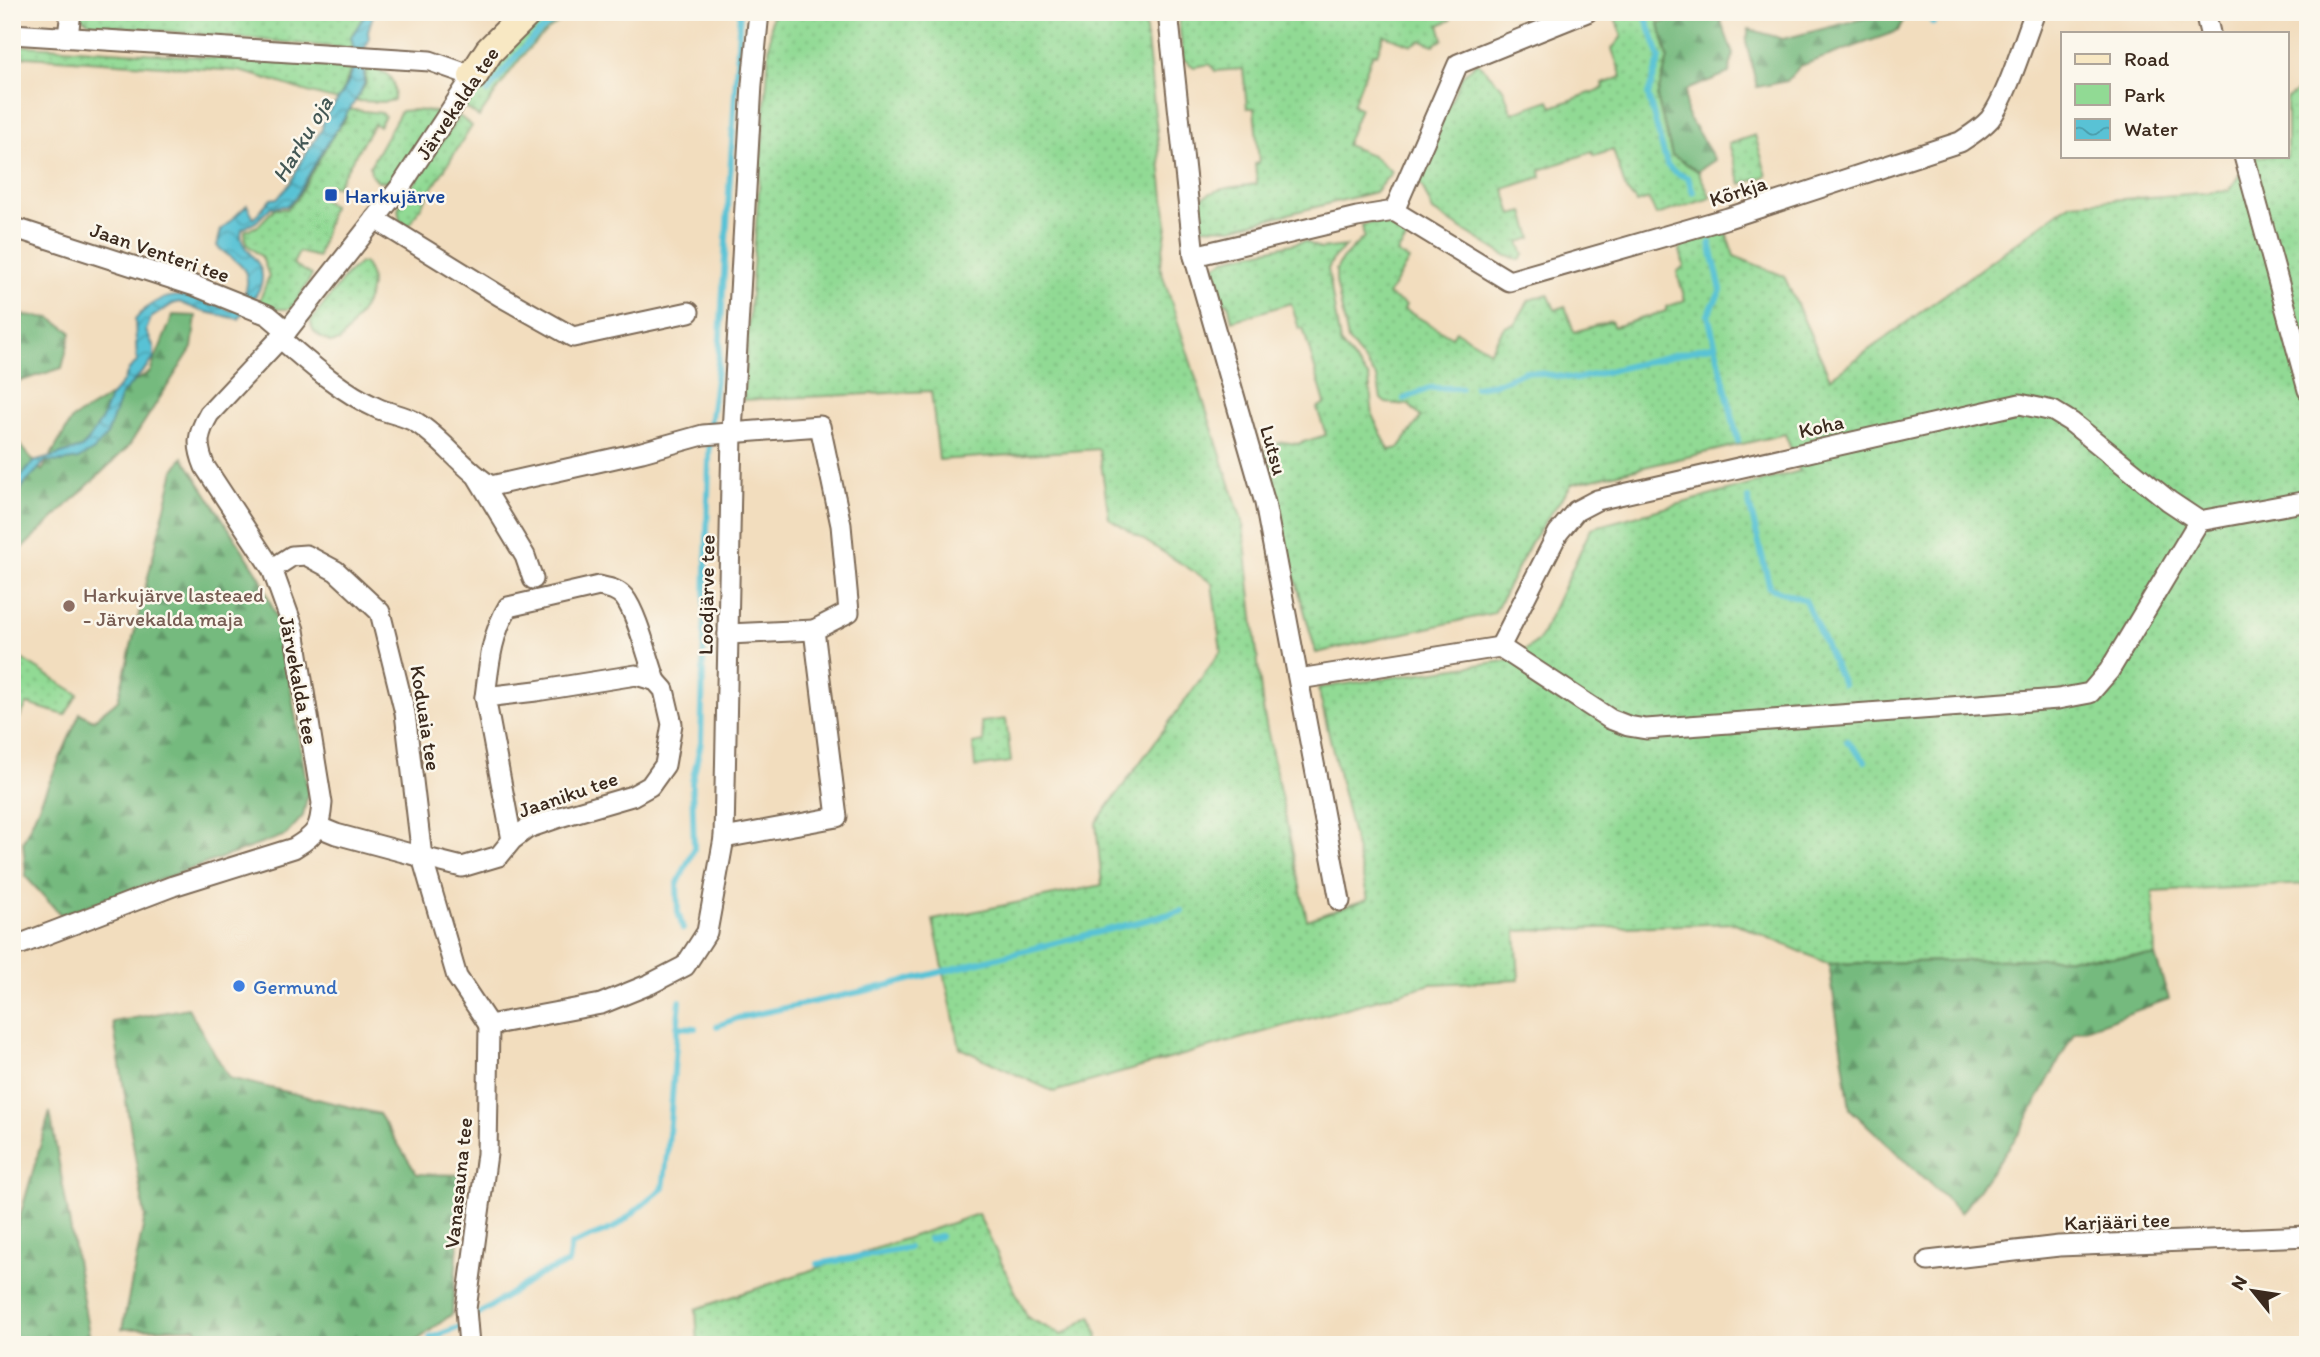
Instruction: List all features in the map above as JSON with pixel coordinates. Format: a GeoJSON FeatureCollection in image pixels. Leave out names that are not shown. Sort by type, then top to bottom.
{"type":"FeatureCollection","features":[{"type":"Feature","properties":{"kind":"street"},"geometry":{"type":"LineString","coordinates":[[68,36],[71,12]]}},
{"type":"Feature","properties":{"kind":"street","name":"Järvekalda tee"},"geometry":{"type":"LineString","coordinates":[[319,827],[321,803],[294,630],[272,569],[205,467],[198,451],[200,430],[209,414],[284,334],[401,186],[489,51],[528,12]]}},
{"type":"Feature","properties":{"kind":"street","name":"Loodjärve tee"},"geometry":{"type":"LineString","coordinates":[[489,1025],[601,1004],[650,984],[685,965],[706,932],[724,838],[728,433],[759,12]]}},
{"type":"Feature","properties":{"kind":"street","name":"Lutsu"},"geometry":{"type":"LineString","coordinates":[[1168,12],[1194,256],[1265,503],[1340,901]]}},
{"type":"Feature","properties":{"kind":"street"},"geometry":{"type":"LineString","coordinates":[[1194,256],[1357,217],[1394,211],[1458,64],[1587,12]]}},
{"type":"Feature","properties":{"kind":"street","name":"Kõrkja"},"geometry":{"type":"LineString","coordinates":[[1394,211],[1509,281],[1728,218],[1960,142],[1979,130],[1992,116],[2001,100],[2035,12]]}},
{"type":"Feature","properties":{"kind":"street"},"geometry":{"type":"LineString","coordinates":[[2205,12],[2210,32]]}},
{"type":"Feature","properties":{"kind":"street"},"geometry":{"type":"LineString","coordinates":[[12,34],[430,61],[474,76]]}},
{"type":"Feature","properties":{"kind":"street"},"geometry":{"type":"LineString","coordinates":[[2245,158],[2308,390]]}},
{"type":"Feature","properties":{"kind":"street"},"geometry":{"type":"LineString","coordinates":[[375,219],[500,296],[573,337],[690,312]]}},
{"type":"Feature","properties":{"kind":"street","name":"Jaan Venteri tee"},"geometry":{"type":"LineString","coordinates":[[12,226],[198,286],[268,315],[301,356],[353,395],[417,423],[477,478],[525,556],[533,579]]}},
{"type":"Feature","properties":{"kind":"street","name":"Koha"},"geometry":{"type":"LineString","coordinates":[[1500,647],[1558,533],[1576,511],[1597,500],[2020,404],[2053,411],[2071,422],[2169,501],[2199,521]]}},
{"type":"Feature","properties":{"kind":"street"},"geometry":{"type":"LineString","coordinates":[[477,478],[491,486],[642,452],[703,435],[820,426],[841,525],[849,612],[814,630],[728,634]]}},
{"type":"Feature","properties":{"kind":"street"},"geometry":{"type":"LineString","coordinates":[[1299,679],[1500,647],[1610,719],[1646,729],[2058,699],[2090,692],[2109,671],[2199,521],[2308,501]]}},
{"type":"Feature","properties":{"kind":"street","name":"Koduaia tee"},"geometry":{"type":"LineString","coordinates":[[272,569],[292,556],[306,555],[336,571],[380,612],[405,713],[422,857]]}},
{"type":"Feature","properties":{"kind":"street","name":"Jaaniku tee"},"geometry":{"type":"LineString","coordinates":[[422,857],[463,867],[499,856],[512,840],[528,828],[632,796],[650,786],[665,765],[672,724],[664,690],[656,681],[624,597],[613,589],[599,586],[574,590],[508,607],[501,619],[491,651],[485,697],[512,840]]}},
{"type":"Feature","properties":{"kind":"street"},"geometry":{"type":"LineString","coordinates":[[724,838],[837,817],[814,630]]}},
{"type":"Feature","properties":{"kind":"street"},"geometry":{"type":"LineString","coordinates":[[485,697],[636,675],[656,681]]}},
{"type":"Feature","properties":{"kind":"street"},"geometry":{"type":"LineString","coordinates":[[21,944],[173,886],[294,848],[309,839],[319,827],[422,857],[457,977],[489,1025]]}},
{"type":"Feature","properties":{"kind":"street","name":"Vanasauna tee"},"geometry":{"type":"LineString","coordinates":[[469,1345],[467,1309],[487,1154],[489,1025]]}},
{"type":"Feature","properties":{"kind":"street","name":"Karjääri tee"},"geometry":{"type":"LineString","coordinates":[[1928,1261],[2059,1246],[2308,1236]]}},
{"type":"Feature","properties":{"kind":"green space"},"geometry":{"type":"Polygon","coordinates":[[[78,12],[367,12],[351,37],[355,49],[92,24],[77,15],[78,12]]]}},
{"type":"Feature","properties":{"kind":"green space"},"geometry":{"type":"Polygon","coordinates":[[[546,12],[575,12],[559,21],[532,45],[479,117],[465,107],[501,56],[546,12]]]}},
{"type":"Feature","properties":{"kind":"green space"},"geometry":{"type":"Polygon","coordinates":[[[772,12],[1144,12],[1167,226],[1160,267],[1243,524],[1263,710],[1307,920],[1368,899],[1318,688],[1511,660],[1539,640],[1591,528],[1800,471],[1785,434],[1572,484],[1533,539],[1494,613],[1316,653],[1261,460],[1268,446],[1283,442],[1297,444],[1326,435],[1317,408],[1325,403],[1303,328],[1299,329],[1291,303],[1232,321],[1228,302],[1217,305],[1211,278],[1214,267],[1225,259],[1305,241],[1320,249],[1346,246],[1334,257],[1328,269],[1340,343],[1369,378],[1373,417],[1389,450],[1399,448],[1421,417],[1409,405],[1386,403],[1381,399],[1377,378],[1348,340],[1336,270],[1342,259],[1364,237],[1362,225],[1390,219],[1407,228],[1406,240],[1397,253],[1409,260],[1388,295],[1406,305],[1404,309],[1452,337],[1456,331],[1490,351],[1504,327],[1515,324],[1529,300],[1548,294],[1555,310],[1565,306],[1574,332],[1611,321],[1614,327],[1666,311],[1666,307],[1685,300],[1677,272],[1684,266],[1680,250],[1683,239],[1724,226],[1734,256],[1784,276],[1830,378],[2071,203],[2229,191],[2250,158],[2288,158],[2288,97],[2308,84],[2308,884],[2153,892],[2155,956],[1829,964],[1735,923],[1516,931],[1519,980],[1431,984],[1054,1092],[960,1048],[933,920],[1102,885],[1096,823],[1221,651],[1212,583],[1109,518],[1099,449],[939,460],[931,391],[743,400],[772,12]]]}},
{"type":"Feature","properties":{"kind":"green space"},"geometry":{"type":"Polygon","coordinates":[[[1178,12],[1447,12],[1451,20],[1439,25],[1443,39],[1434,45],[1421,40],[1412,45],[1384,35],[1377,54],[1373,53],[1353,105],[1360,108],[1346,145],[1372,155],[1392,172],[1375,192],[1232,228],[1196,227],[1194,205],[1215,191],[1257,184],[1255,164],[1259,163],[1254,108],[1247,108],[1243,69],[1215,71],[1210,64],[1194,67],[1183,59],[1178,12]]]}},
{"type":"Feature","properties":{"kind":"green space"},"geometry":{"type":"Polygon","coordinates":[[[1613,12],[1656,12],[1668,58],[1657,97],[1672,155],[1698,171],[1711,198],[1656,215],[1649,199],[1637,203],[1626,190],[1613,150],[1594,156],[1592,152],[1540,170],[1541,177],[1504,189],[1512,215],[1524,212],[1532,238],[1519,242],[1524,255],[1520,260],[1504,255],[1433,211],[1422,186],[1415,180],[1462,76],[1477,62],[1503,88],[1512,113],[1549,100],[1552,107],[1604,88],[1603,84],[1622,77],[1612,49],[1622,36],[1613,12]]]}},
{"type":"Feature","properties":{"kind":"green space"},"geometry":{"type":"Polygon","coordinates":[[[1685,12],[1718,13],[1733,54],[1729,73],[1686,90],[1686,113],[1715,160],[1698,171],[1672,155],[1657,97],[1668,58],[1659,24],[1685,12]]]}},
{"type":"Feature","properties":{"kind":"green space"},"geometry":{"type":"Polygon","coordinates":[[[1889,12],[1907,12],[1898,31],[1800,66],[1787,81],[1757,87],[1746,42],[1749,29],[1783,39],[1889,12]]]}},
{"type":"Feature","properties":{"kind":"green space"},"geometry":{"type":"Polygon","coordinates":[[[12,45],[350,66],[350,71],[340,100],[238,71],[12,56],[12,45]]]}},
{"type":"Feature","properties":{"kind":"green space"},"geometry":{"type":"Polygon","coordinates":[[[365,68],[379,70],[389,76],[394,86],[394,100],[355,101],[366,84],[365,68]]]}},
{"type":"Feature","properties":{"kind":"green space"},"geometry":{"type":"Polygon","coordinates":[[[345,109],[382,113],[385,116],[379,126],[374,124],[336,187],[331,185],[322,199],[332,206],[318,257],[299,252],[293,264],[312,275],[299,298],[290,309],[271,309],[258,305],[269,276],[262,257],[246,244],[245,231],[258,226],[274,209],[287,209],[297,199],[330,140],[346,118],[345,109]]]}},
{"type":"Feature","properties":{"kind":"green space"},"geometry":{"type":"Polygon","coordinates":[[[401,111],[438,112],[391,182],[378,181],[371,174],[370,166],[401,111]]]}},
{"type":"Feature","properties":{"kind":"green space"},"geometry":{"type":"Polygon","coordinates":[[[459,116],[472,126],[408,227],[400,222],[398,208],[459,116]]]}},
{"type":"Feature","properties":{"kind":"green space"},"geometry":{"type":"Polygon","coordinates":[[[1755,135],[1767,176],[1741,184],[1729,144],[1755,135]]]}},
{"type":"Feature","properties":{"kind":"green space"},"geometry":{"type":"Polygon","coordinates":[[[360,263],[364,263],[369,273],[369,293],[360,314],[340,341],[331,343],[315,332],[311,321],[347,274],[360,263]]]}},
{"type":"Feature","properties":{"kind":"green space"},"geometry":{"type":"Polygon","coordinates":[[[12,314],[51,318],[71,332],[62,368],[12,384],[12,314]]]}},
{"type":"Feature","properties":{"kind":"green space"},"geometry":{"type":"Polygon","coordinates":[[[173,315],[196,316],[192,348],[128,447],[12,558],[12,435],[42,471],[72,419],[150,372],[173,315]]]}},
{"type":"Feature","properties":{"kind":"green space"},"geometry":{"type":"Polygon","coordinates":[[[183,457],[260,577],[281,629],[308,793],[303,816],[286,835],[61,915],[26,877],[23,842],[80,713],[93,720],[118,700],[174,470],[183,457]]]}},
{"type":"Feature","properties":{"kind":"green space"},"geometry":{"type":"Polygon","coordinates":[[[12,653],[78,694],[65,715],[27,704],[12,732],[12,653]]]}},
{"type":"Feature","properties":{"kind":"green space"},"geometry":{"type":"Polygon","coordinates":[[[1006,719],[1011,762],[975,767],[973,744],[984,742],[981,722],[1006,719]]]}},
{"type":"Feature","properties":{"kind":"green space"},"geometry":{"type":"Polygon","coordinates":[[[2155,956],[2169,999],[2074,1033],[2020,1132],[1961,1213],[1850,1109],[1829,964],[2155,956]]]}},
{"type":"Feature","properties":{"kind":"green space"},"geometry":{"type":"Polygon","coordinates":[[[188,1008],[229,1078],[379,1114],[417,1174],[464,1175],[452,1314],[411,1345],[199,1345],[196,1328],[122,1329],[145,1217],[113,1022],[188,1008]]]}},
{"type":"Feature","properties":{"kind":"green space"},"geometry":{"type":"Polygon","coordinates":[[[50,1112],[91,1345],[12,1345],[12,1244],[50,1112]]]}},
{"type":"Feature","properties":{"kind":"green space"},"geometry":{"type":"Polygon","coordinates":[[[978,1214],[1028,1318],[1062,1335],[1091,1316],[1098,1335],[1096,1345],[698,1345],[696,1309],[978,1214]]]}},
{"type":"Feature","properties":{"kind":"water"},"geometry":{"type":"Polygon","coordinates":[[[367,12],[374,12],[368,31],[369,40],[364,50],[364,84],[359,95],[296,197],[287,206],[271,207],[256,222],[242,229],[243,243],[259,265],[262,279],[256,295],[239,319],[201,311],[179,302],[151,318],[146,331],[154,347],[154,359],[121,395],[107,435],[94,450],[78,459],[46,461],[26,482],[12,504],[12,487],[34,462],[81,448],[88,441],[102,419],[110,397],[137,362],[135,320],[146,308],[157,301],[180,296],[205,301],[232,311],[237,307],[246,289],[246,276],[240,265],[217,246],[221,230],[247,205],[254,218],[270,199],[278,198],[290,184],[322,129],[326,116],[349,81],[354,56],[351,37],[367,12]]]}},
{"type":"Feature","properties":{"kind":"waterway"},"geometry":{"type":"LineString","coordinates":[[488,92],[533,38],[567,12]]}},
{"type":"Feature","properties":{"kind":"waterway"},"geometry":{"type":"LineString","coordinates":[[683,929],[678,912],[677,885],[694,849],[692,782],[701,742],[710,426],[719,355],[740,12]]}},
{"type":"Feature","properties":{"kind":"waterway"},"geometry":{"type":"LineString","coordinates":[[1644,12],[1660,58],[1648,95],[1667,165],[1688,178],[1693,192]]}},
{"type":"Feature","properties":{"kind":"waterway"},"geometry":{"type":"LineString","coordinates":[[1926,12],[1933,23]]}},
{"type":"Feature","properties":{"kind":"waterway"},"geometry":{"type":"LineString","coordinates":[[1710,243],[1721,290],[1708,315],[1738,441]]}},
{"type":"Feature","properties":{"kind":"waterway"},"geometry":{"type":"LineString","coordinates":[[1475,387],[1495,384],[1526,371],[1576,379],[1715,345]]}},
{"type":"Feature","properties":{"kind":"waterway"},"geometry":{"type":"LineString","coordinates":[[1404,399],[1430,388],[1461,388]]}},
{"type":"Feature","properties":{"kind":"waterway"},"geometry":{"type":"LineString","coordinates":[[1748,499],[1770,588],[1805,600],[1843,684]]}},
{"type":"Feature","properties":{"kind":"waterway"},"geometry":{"type":"LineString","coordinates":[[1847,741],[1865,761]]}},
{"type":"Feature","properties":{"kind":"waterway"},"geometry":{"type":"LineString","coordinates":[[717,1026],[738,1018],[869,990],[1182,911]]}},
{"type":"Feature","properties":{"kind":"waterway"},"geometry":{"type":"LineString","coordinates":[[473,1318],[539,1275],[568,1263],[571,1245],[616,1227],[663,1188],[680,1001]]}},
{"type":"Feature","properties":{"kind":"waterway"},"geometry":{"type":"LineString","coordinates":[[677,1027],[695,1028]]}},
{"type":"Feature","properties":{"kind":"waterway"},"geometry":{"type":"LineString","coordinates":[[929,1239],[940,1236]]}},
{"type":"Feature","properties":{"kind":"waterway"},"geometry":{"type":"LineString","coordinates":[[818,1264],[908,1248]]}},
{"type":"Feature","properties":{"kind":"waterway"},"geometry":{"type":"LineString","coordinates":[[430,1338],[460,1327]]}},
{"type":"Feature","properties":{"kind":"place","name":"Harkujärve"},"geometry":{"type":"Point","coordinates":[331,195]}},
{"type":"Feature","properties":{"kind":"place","name":"Harkujärve lasteaed - Järvekalda maja"},"geometry":{"type":"Point","coordinates":[69,606]}},
{"type":"Feature","properties":{"kind":"place","name":"Germund"},"geometry":{"type":"Point","coordinates":[239,986]}},
{"type":"Feature","properties":{"kind":"water label","name":"Harku oja"},"geometry":{"type":"Point","coordinates":[302,139]}}]}
